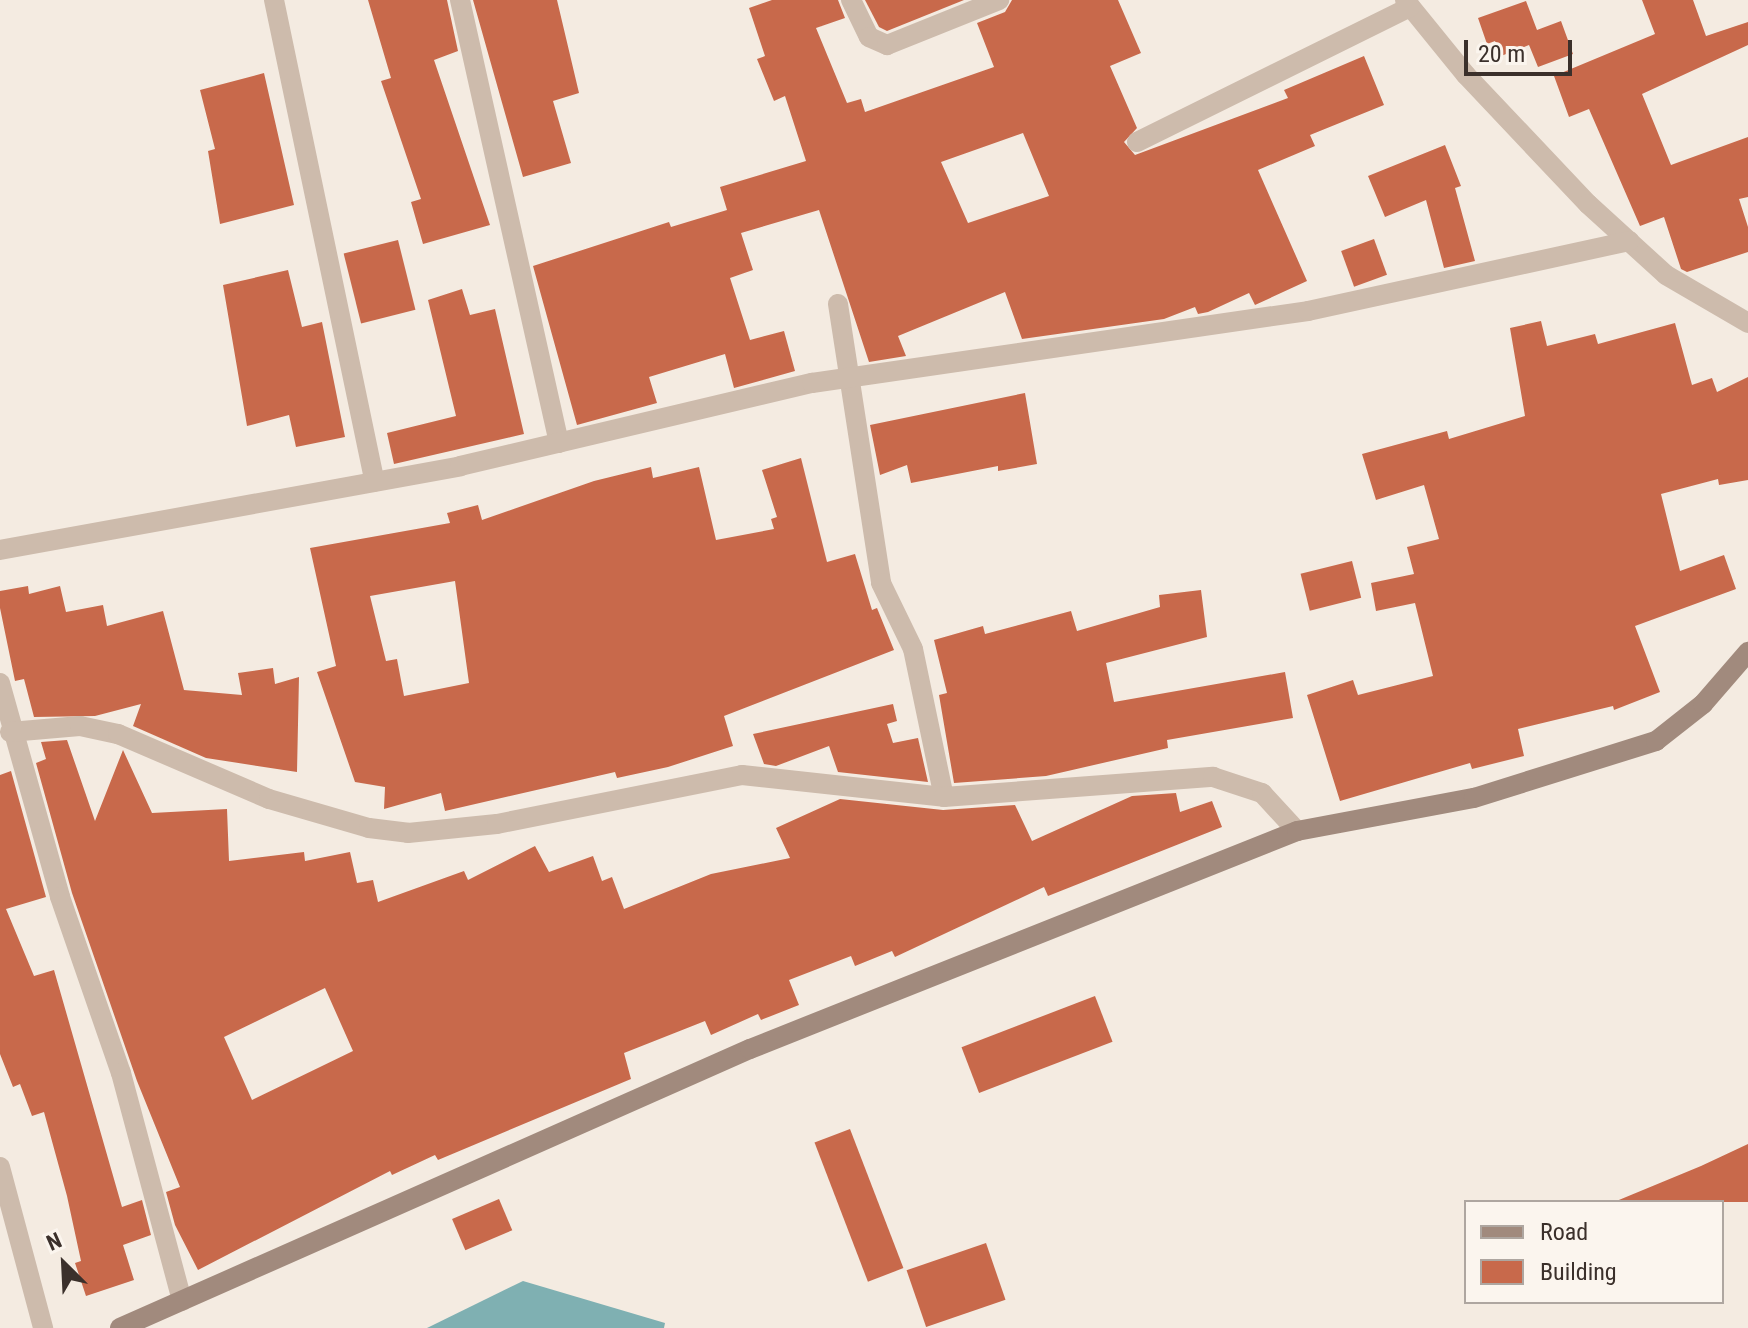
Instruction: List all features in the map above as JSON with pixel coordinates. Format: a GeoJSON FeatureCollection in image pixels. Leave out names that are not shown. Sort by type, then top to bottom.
{"type":"FeatureCollection","features":[{"type":"Feature","properties":{"kind":"main road"},"geometry":{"type":"LineString","coordinates":[[120,1328],[750,1049],[1297,831],[1474,798],[1656,741],[1703,704],[1748,652]]}},
{"type":"Feature","properties":{"kind":"street"},"geometry":{"type":"LineString","coordinates":[[274,0],[375,482]]}},
{"type":"Feature","properties":{"kind":"street"},"geometry":{"type":"LineString","coordinates":[[460,0],[559,443]]}},
{"type":"Feature","properties":{"kind":"street"},"geometry":{"type":"LineString","coordinates":[[851,0],[869,37],[887,45],[999,0]]}},
{"type":"Feature","properties":{"kind":"street"},"geometry":{"type":"LineString","coordinates":[[1137,142],[1407,4],[1466,75],[1629,241],[1666,275],[1748,323]]}},
{"type":"Feature","properties":{"kind":"street"},"geometry":{"type":"LineString","coordinates":[[0,550],[375,482],[846,378],[1308,311],[1629,241]]}},
{"type":"Feature","properties":{"kind":"street"},"geometry":{"type":"LineString","coordinates":[[838,304],[846,378],[881,583],[913,649],[944,797]]}},
{"type":"Feature","properties":{"kind":"street"},"geometry":{"type":"LineString","coordinates":[[0,683],[10,732],[121,1073],[182,1301]]}},
{"type":"Feature","properties":{"kind":"street"},"geometry":{"type":"LineString","coordinates":[[10,732],[80,726],[118,734],[269,799],[369,828],[408,833],[497,824],[742,775],[944,797],[1213,777],[1262,793],[1297,831]]}},
{"type":"Feature","properties":{"kind":"street"},"geometry":{"type":"LineString","coordinates":[[0,1167],[43,1328]]}},
{"type":"Feature","properties":{"kind":"water"},"geometry":{"type":"Polygon","coordinates":[[[523,1281],[665,1323],[664,1328],[427,1328],[523,1281]]]}},
{"type":"Feature","properties":{"kind":"building"},"geometry":{"type":"Polygon","coordinates":[[[368,0],[447,0],[458,51],[434,60],[490,225],[423,244],[411,202],[421,199],[381,81],[391,78],[368,0]]]}},
{"type":"Feature","properties":{"kind":"building"},"geometry":{"type":"Polygon","coordinates":[[[473,0],[557,0],[579,93],[553,101],[571,163],[523,177],[473,0]]]}},
{"type":"Feature","properties":{"kind":"building"},"geometry":{"type":"Polygon","coordinates":[[[772,0],[838,0],[845,18],[816,28],[847,103],[861,99],[865,112],[994,67],[977,23],[1005,12],[1012,0],[1118,0],[1141,53],[1110,66],[1137,128],[1124,142],[1135,155],[1288,98],[1284,90],[1364,56],[1384,105],[1310,135],[1315,146],[1258,170],[1307,281],[1255,305],[1249,293],[1208,312],[1198,314],[1195,307],[1164,319],[1022,339],[1005,292],[898,336],[906,356],[869,362],[819,210],[741,233],[753,270],[730,278],[750,340],[784,331],[795,371],[734,388],[725,354],[649,377],[657,403],[577,425],[533,266],[669,222],[671,227],[727,210],[720,187],[806,161],[785,96],[774,101],[757,59],[765,56],[749,8],[772,0]],[[1023,133],[941,162],[968,223],[1049,196],[1023,133]]]}},
{"type":"Feature","properties":{"kind":"building"},"geometry":{"type":"Polygon","coordinates":[[[865,0],[964,0],[887,31],[879,27],[865,0]]]}},
{"type":"Feature","properties":{"kind":"building"},"geometry":{"type":"Polygon","coordinates":[[[1642,0],[1693,0],[1706,36],[1748,22],[1748,45],[1642,94],[1671,165],[1748,137],[1748,197],[1739,199],[1748,227],[1748,252],[1687,272],[1681,269],[1664,217],[1640,226],[1589,109],[1569,117],[1554,76],[1655,34],[1642,0]]]}},
{"type":"Feature","properties":{"kind":"building"},"geometry":{"type":"Polygon","coordinates":[[[1526,1],[1537,30],[1561,21],[1573,54],[1538,67],[1529,45],[1501,56],[1495,41],[1487,44],[1478,18],[1526,1]]]}},
{"type":"Feature","properties":{"kind":"building"},"geometry":{"type":"Polygon","coordinates":[[[264,73],[294,205],[220,224],[208,151],[215,149],[200,90],[264,73]]]}},
{"type":"Feature","properties":{"kind":"building"},"geometry":{"type":"Polygon","coordinates":[[[1445,145],[1461,186],[1455,188],[1475,261],[1444,268],[1426,200],[1385,217],[1368,176],[1445,145]]]}},
{"type":"Feature","properties":{"kind":"building"},"geometry":{"type":"Polygon","coordinates":[[[1374,239],[1387,275],[1354,287],[1341,251],[1374,239]]]}},
{"type":"Feature","properties":{"kind":"building"},"geometry":{"type":"Polygon","coordinates":[[[398,240],[415,310],[361,323],[344,254],[398,240]]]}},
{"type":"Feature","properties":{"kind":"building"},"geometry":{"type":"Polygon","coordinates":[[[288,270],[302,327],[322,322],[345,437],[296,447],[289,415],[247,426],[223,285],[288,270]]]}},
{"type":"Feature","properties":{"kind":"building"},"geometry":{"type":"Polygon","coordinates":[[[462,289],[470,315],[495,309],[524,434],[394,464],[387,433],[456,416],[428,300],[462,289]]]}},
{"type":"Feature","properties":{"kind":"building"},"geometry":{"type":"Polygon","coordinates":[[[1541,321],[1547,346],[1595,334],[1598,344],[1675,323],[1692,385],[1712,378],[1717,392],[1748,377],[1748,480],[1719,485],[1718,479],[1661,494],[1680,571],[1724,555],[1736,589],[1635,626],[1660,692],[1614,710],[1613,706],[1518,729],[1524,756],[1472,769],[1470,763],[1340,801],[1307,695],[1353,680],[1358,695],[1433,676],[1415,603],[1376,611],[1371,583],[1414,574],[1407,547],[1439,539],[1424,485],[1376,500],[1362,454],[1447,431],[1449,439],[1525,416],[1510,328],[1541,321]]]}},
{"type":"Feature","properties":{"kind":"building"},"geometry":{"type":"Polygon","coordinates":[[[1025,393],[1037,464],[998,471],[998,466],[911,483],[907,465],[880,475],[870,425],[1025,393]]]}},
{"type":"Feature","properties":{"kind":"building"},"geometry":{"type":"Polygon","coordinates":[[[801,458],[827,562],[855,554],[872,610],[877,608],[894,650],[724,716],[733,746],[668,767],[617,778],[615,772],[445,811],[441,793],[384,809],[385,787],[355,782],[317,672],[336,666],[310,548],[450,523],[447,513],[478,505],[482,520],[594,481],[651,467],[653,478],[699,467],[716,540],[774,529],[771,519],[777,517],[762,470],[801,458]],[[455,581],[370,596],[386,661],[397,659],[404,696],[469,683],[455,581]]]}},
{"type":"Feature","properties":{"kind":"building"},"geometry":{"type":"Polygon","coordinates":[[[1352,561],[1361,598],[1310,611],[1301,574],[1352,561]]]}},
{"type":"Feature","properties":{"kind":"building"},"geometry":{"type":"Polygon","coordinates":[[[28,586],[29,594],[60,586],[66,612],[103,605],[107,626],[163,611],[184,690],[242,695],[238,673],[273,668],[275,684],[299,677],[297,772],[206,758],[133,726],[141,704],[95,716],[34,717],[24,679],[15,681],[0,608],[0,591],[28,586]]]}},
{"type":"Feature","properties":{"kind":"building"},"geometry":{"type":"Polygon","coordinates":[[[1201,590],[1207,637],[1106,663],[1114,702],[1285,672],[1293,718],[1167,740],[1168,748],[1046,776],[954,783],[939,695],[947,693],[934,640],[983,626],[985,634],[1071,611],[1077,631],[1160,607],[1159,595],[1201,590]]]}},
{"type":"Feature","properties":{"kind":"building"},"geometry":{"type":"Polygon","coordinates":[[[893,704],[897,721],[887,724],[893,743],[918,738],[928,782],[838,772],[829,746],[776,766],[764,764],[753,734],[893,704]]]}},
{"type":"Feature","properties":{"kind":"building"},"geometry":{"type":"Polygon","coordinates":[[[67,740],[95,821],[123,750],[152,813],[227,809],[229,861],[304,852],[305,861],[350,852],[357,883],[373,880],[378,902],[464,871],[468,880],[535,846],[549,872],[593,856],[602,881],[612,877],[624,909],[711,874],[790,858],[776,828],[840,799],[943,810],[1015,805],[1032,841],[1132,796],[1176,793],[1180,812],[1212,801],[1222,827],[1048,896],[1044,887],[895,957],[892,951],[855,966],[851,956],[789,980],[799,1005],[761,1020],[758,1014],[711,1035],[705,1021],[624,1053],[631,1079],[438,1160],[435,1155],[392,1175],[390,1171],[198,1270],[175,1225],[166,1192],[180,1187],[137,1081],[72,893],[36,763],[46,759],[41,742],[67,740]],[[325,988],[224,1037],[252,1100],[353,1051],[325,988]]]}},
{"type":"Feature","properties":{"kind":"building"},"geometry":{"type":"Polygon","coordinates":[[[11,771],[46,897],[6,909],[34,976],[54,970],[122,1207],[142,1200],[151,1235],[123,1245],[134,1280],[86,1296],[75,1263],[81,1261],[67,1196],[44,1112],[32,1116],[20,1084],[13,1087],[0,1054],[0,775],[11,771]]]}},
{"type":"Feature","properties":{"kind":"building"},"geometry":{"type":"Polygon","coordinates":[[[1095,996],[1113,1042],[979,1093],[961,1047],[1095,996]]]}},
{"type":"Feature","properties":{"kind":"building"},"geometry":{"type":"Polygon","coordinates":[[[850,1129],[903,1268],[868,1282],[815,1143],[850,1129]]]}},
{"type":"Feature","properties":{"kind":"building"},"geometry":{"type":"Polygon","coordinates":[[[1748,1144],[1748,1202],[1619,1200],[1748,1144]]]}},
{"type":"Feature","properties":{"kind":"building"},"geometry":{"type":"Polygon","coordinates":[[[499,1199],[512,1230],[465,1250],[452,1219],[499,1199]]]}},
{"type":"Feature","properties":{"kind":"building"},"geometry":{"type":"Polygon","coordinates":[[[986,1243],[1006,1300],[926,1327],[907,1270],[986,1243]]]}}]}
